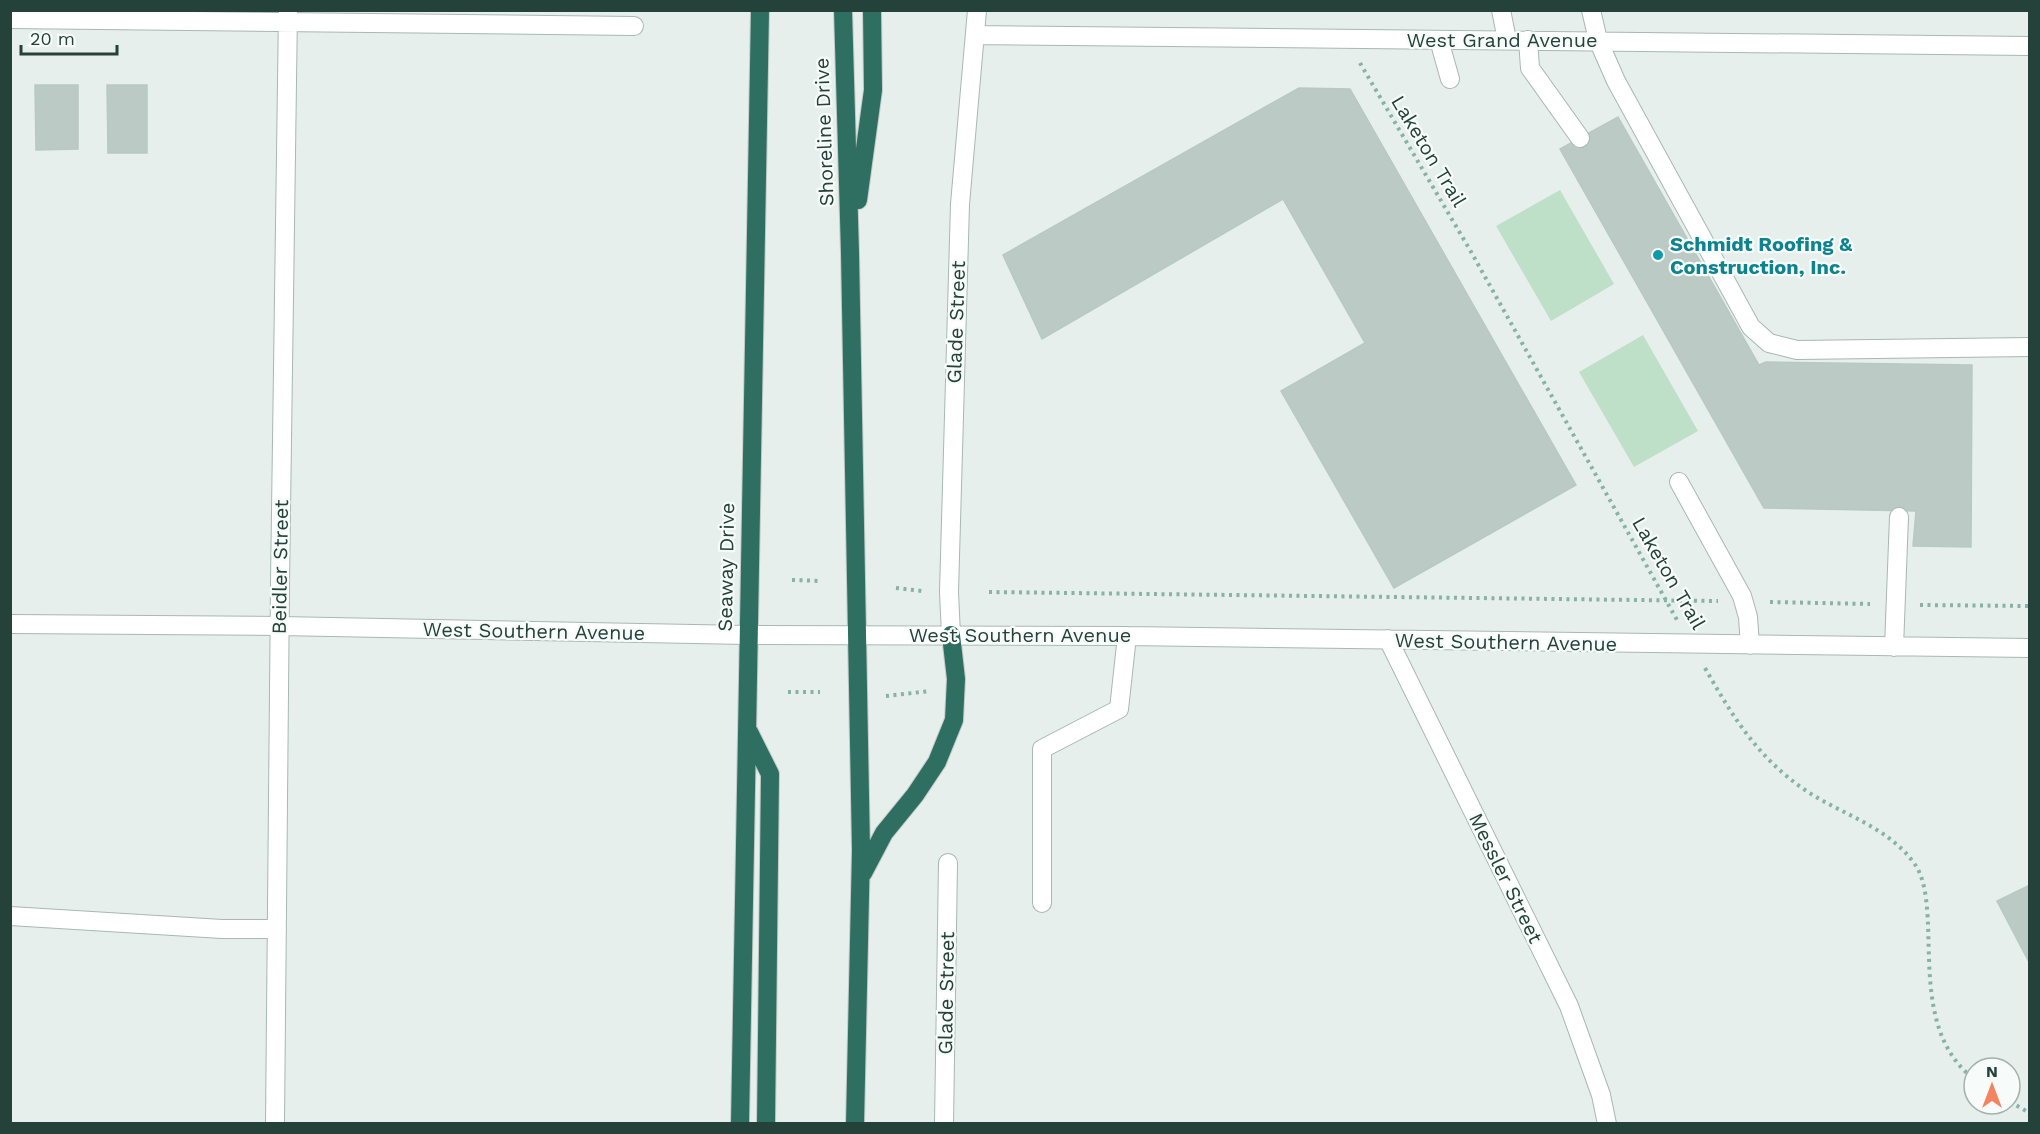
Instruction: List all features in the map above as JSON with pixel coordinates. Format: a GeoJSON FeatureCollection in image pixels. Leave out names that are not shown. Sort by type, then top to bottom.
{"type":"FeatureCollection","features":[{"type":"Feature","properties":{"kind":"highway","name":"Seaway Drive"},"geometry":{"type":"LineString","coordinates":[[740,1124],[760,10]]}},
{"type":"Feature","properties":{"kind":"highway","name":"Shoreline Drive"},"geometry":{"type":"LineString","coordinates":[[843,10],[850,253]]}},
{"type":"Feature","properties":{"kind":"highway"},"geometry":{"type":"LineString","coordinates":[[855,1124],[860,878],[850,253],[873,90],[872,10]]}},
{"type":"Feature","properties":{"kind":"highway"},"geometry":{"type":"LineString","coordinates":[[860,878],[884,833],[938,762],[954,720],[956,679],[951,635]]}},
{"type":"Feature","properties":{"kind":"highway"},"geometry":{"type":"LineString","coordinates":[[747,727],[770,774],[766,1124]]}},
{"type":"Feature","properties":{"kind":"street","name":"Glade Street"},"geometry":{"type":"LineString","coordinates":[[951,635],[949,592],[960,204],[977,10]]}},
{"type":"Feature","properties":{"kind":"street"},"geometry":{"type":"LineString","coordinates":[[1501,10],[1507,40]]}},
{"type":"Feature","properties":{"kind":"street"},"geometry":{"type":"LineString","coordinates":[[1591,10],[1598,40],[1616,81],[1751,327],[1770,343],[1797,350],[2030,348]]}},
{"type":"Feature","properties":{"kind":"street"},"geometry":{"type":"LineString","coordinates":[[10,19],[288,16],[634,26]]}},
{"type":"Feature","properties":{"kind":"street","name":"Beidler Street"},"geometry":{"type":"LineString","coordinates":[[275,1124],[288,16]]}},
{"type":"Feature","properties":{"kind":"street","name":"West Grand Avenue"},"geometry":{"type":"LineString","coordinates":[[975,35],[2030,46]]}},
{"type":"Feature","properties":{"kind":"street"},"geometry":{"type":"LineString","coordinates":[[1439,40],[1450,79]]}},
{"type":"Feature","properties":{"kind":"street"},"geometry":{"type":"LineString","coordinates":[[1528,40],[1530,68],[1580,138]]}},
{"type":"Feature","properties":{"kind":"street"},"geometry":{"type":"LineString","coordinates":[[1679,482],[1744,601],[1748,617],[1750,645]]}},
{"type":"Feature","properties":{"kind":"street"},"geometry":{"type":"LineString","coordinates":[[1894,647],[1899,517]]}},
{"type":"Feature","properties":{"kind":"street","name":"West Southern Avenue"},"geometry":{"type":"LineString","coordinates":[[10,624],[280,626],[747,635],[1127,636],[2030,648]]}},
{"type":"Feature","properties":{"kind":"street"},"geometry":{"type":"LineString","coordinates":[[1042,903],[1042,749],[1119,709],[1127,636]]}},
{"type":"Feature","properties":{"kind":"street","name":"Messler Street"},"geometry":{"type":"LineString","coordinates":[[1388,639],[1569,1006],[1601,1095],[1607,1124]]}},
{"type":"Feature","properties":{"kind":"street","name":"Glade Street"},"geometry":{"type":"LineString","coordinates":[[944,1124],[948,863]]}},
{"type":"Feature","properties":{"kind":"street"},"geometry":{"type":"LineString","coordinates":[[10,916],[222,929],[277,929]]}},
{"type":"Feature","properties":{"kind":"path","name":"Laketon Trail"},"geometry":{"type":"LineString","coordinates":[[1346,39],[1470,250],[1732,716],[1770,762],[1806,790],[1868,824],[1900,846],[1918,868],[1927,902],[1930,984],[1937,1024],[1946,1048],[1962,1066]]}},
{"type":"Feature","properties":{"kind":"path"},"geometry":{"type":"LineString","coordinates":[[792,580],[821,581]]}},
{"type":"Feature","properties":{"kind":"path"},"geometry":{"type":"LineString","coordinates":[[896,588],[922,591]]}},
{"type":"Feature","properties":{"kind":"path"},"geometry":{"type":"LineString","coordinates":[[989,592],[2030,606]]}},
{"type":"Feature","properties":{"kind":"path"},"geometry":{"type":"LineString","coordinates":[[886,696],[936,690]]}},
{"type":"Feature","properties":{"kind":"path"},"geometry":{"type":"LineString","coordinates":[[788,692],[820,692]]}},
{"type":"Feature","properties":{"kind":"green space"},"geometry":{"type":"Polygon","coordinates":[[[1560,190],[1614,284],[1551,321],[1496,226],[1560,190]]]}},
{"type":"Feature","properties":{"kind":"green space"},"geometry":{"type":"Polygon","coordinates":[[[1643,335],[1698,431],[1634,467],[1579,372],[1643,335]]]}},
{"type":"Feature","properties":{"kind":"building"},"geometry":{"type":"Polygon","coordinates":[[[35,85],[78,85],[78,149],[36,150],[35,85]]]}},
{"type":"Feature","properties":{"kind":"building"},"geometry":{"type":"Polygon","coordinates":[[[107,85],[147,85],[147,153],[108,153],[107,85]]]}},
{"type":"Feature","properties":{"kind":"building"},"geometry":{"type":"Polygon","coordinates":[[[1299,88],[1350,89],[1576,485],[1394,588],[1281,391],[1365,343],[1283,199],[1042,339],[1003,255],[1299,88]]]}},
{"type":"Feature","properties":{"kind":"building","name":"Schmidt Roofing & Construction, Inc."},"geometry":{"type":"Polygon","coordinates":[[[1618,117],[1759,365],[1766,362],[1972,365],[1971,547],[1913,546],[1916,511],[1764,508],[1560,149],[1618,117]]]}},
{"type":"Feature","properties":{"kind":"building"},"geometry":{"type":"Polygon","coordinates":[[[2030,885],[2030,964],[1997,901],[2030,885]]]}},
{"type":"Feature","properties":{"kind":"place","name":"Schmidt Roofing & Construction, Inc."},"geometry":{"type":"Point","coordinates":[1658,255]}}]}
